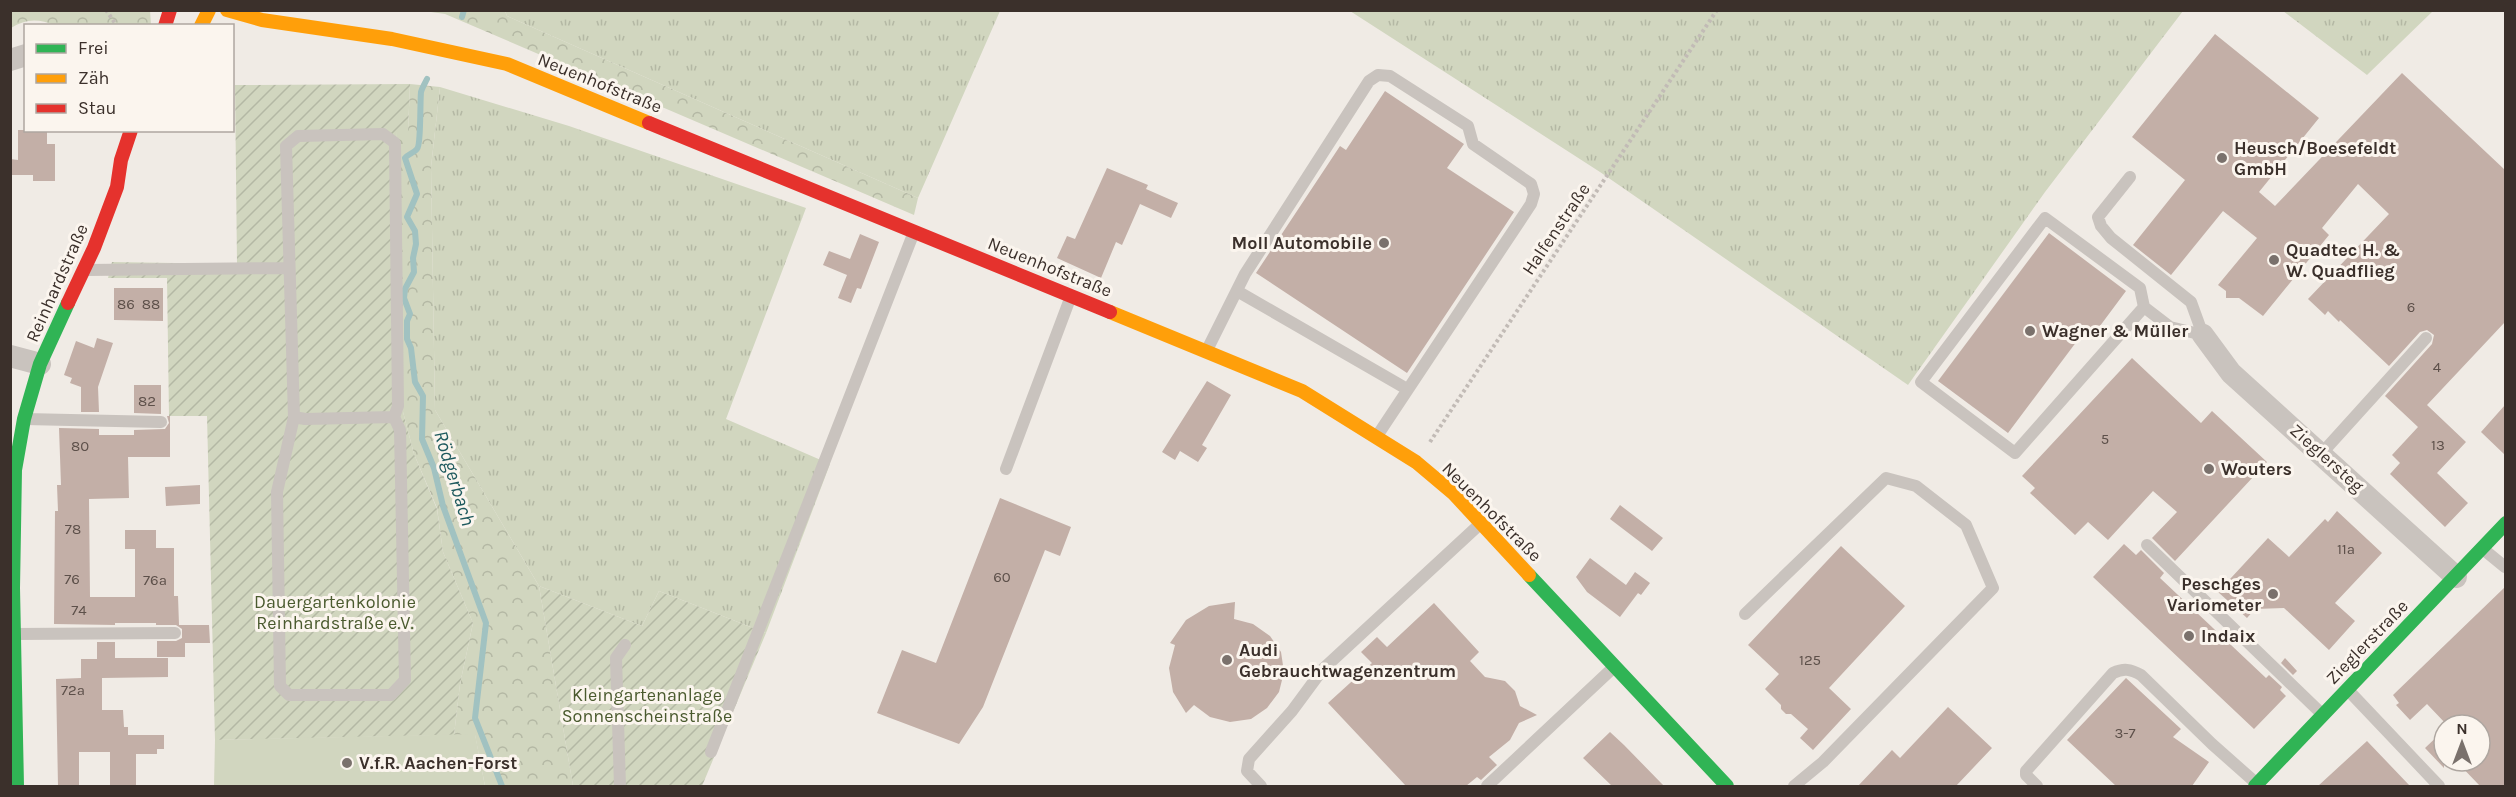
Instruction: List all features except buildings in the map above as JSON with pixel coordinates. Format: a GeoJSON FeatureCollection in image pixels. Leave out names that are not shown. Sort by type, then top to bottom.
{"type":"FeatureCollection","features":[{"type":"Feature","properties":{"kind":"street"},"geometry":{"type":"LineString","coordinates":[[202,24],[209,10]]}},
{"type":"Feature","properties":{"kind":"street","name":"Neuenhofstraße"},"geometry":{"type":"LineString","coordinates":[[227,10],[392,39],[507,64],[1302,391],[1416,462],[1454,494],[1727,786]]}},
{"type":"Feature","properties":{"kind":"street","name":"Reinhardstraße"},"geometry":{"type":"LineString","coordinates":[[17,786],[12,588],[13,469],[40,364],[86,270],[117,188],[130,132]]}},
{"type":"Feature","properties":{"kind":"street","name":"Reinhardstraße"},"geometry":{"type":"LineString","coordinates":[[117,188],[131,171]]}},
{"type":"Feature","properties":{"kind":"street","name":"Zieglersteg"},"geometry":{"type":"LineString","coordinates":[[2203,335],[2231,373],[2322,453],[2456,577]]}},
{"type":"Feature","properties":{"kind":"street"},"geometry":{"type":"LineString","coordinates":[[10,356],[40,364]]}},
{"type":"Feature","properties":{"kind":"street","name":"Zieglerstraße"},"geometry":{"type":"LineString","coordinates":[[2256,785],[2505,524]]}},
{"type":"Feature","properties":{"kind":"lane"},"geometry":{"type":"LineString","coordinates":[[1207,351],[1245,274],[1369,81],[1378,75],[1390,76],[1468,126],[1473,144],[1531,184],[1534,194],[1531,204],[1377,436]]}},
{"type":"Feature","properties":{"kind":"lane"},"geometry":{"type":"LineString","coordinates":[[383,134],[395,143],[398,406],[394,417],[400,430],[405,680],[391,695],[289,695],[280,686],[277,492],[294,417],[289,268],[286,146],[298,136],[383,134]]}},
{"type":"Feature","properties":{"kind":"lane"},"geometry":{"type":"LineString","coordinates":[[2130,177],[2098,217],[2101,226],[2111,238],[2191,302],[2203,335]]}},
{"type":"Feature","properties":{"kind":"lane"},"geometry":{"type":"LineString","coordinates":[[2144,307],[2015,453],[1921,382],[2045,218],[2140,288],[2144,307],[2170,327],[2203,335]]}},
{"type":"Feature","properties":{"kind":"lane"},"geometry":{"type":"LineString","coordinates":[[711,752],[915,231]]}},
{"type":"Feature","properties":{"kind":"lane"},"geometry":{"type":"LineString","coordinates":[[86,270],[289,268]]}},
{"type":"Feature","properties":{"kind":"lane"},"geometry":{"type":"LineString","coordinates":[[1237,291],[1407,389]]}},
{"type":"Feature","properties":{"kind":"lane"},"geometry":{"type":"LineString","coordinates":[[1006,469],[1071,295]]}},
{"type":"Feature","properties":{"kind":"lane"},"geometry":{"type":"LineString","coordinates":[[2322,453],[2426,338]]}},
{"type":"Feature","properties":{"kind":"lane"},"geometry":{"type":"LineString","coordinates":[[294,417],[305,419],[394,417]]}},
{"type":"Feature","properties":{"kind":"lane"},"geometry":{"type":"LineString","coordinates":[[24,419],[161,422]]}},
{"type":"Feature","properties":{"kind":"lane"},"geometry":{"type":"LineString","coordinates":[[1745,614],[1886,478],[1916,486],[1966,525],[1993,588],[1823,762],[1794,786]]}},
{"type":"Feature","properties":{"kind":"lane"},"geometry":{"type":"LineString","coordinates":[[1261,786],[1247,771],[1249,759],[1293,711],[1323,669],[1481,524]]}},
{"type":"Feature","properties":{"kind":"lane"},"geometry":{"type":"LineString","coordinates":[[2147,546],[2323,715]]}},
{"type":"Feature","properties":{"kind":"lane"},"geometry":{"type":"LineString","coordinates":[[2482,548],[2505,567]]}},
{"type":"Feature","properties":{"kind":"lane"},"geometry":{"type":"LineString","coordinates":[[14,634],[175,633]]}},
{"type":"Feature","properties":{"kind":"lane"},"geometry":{"type":"LineString","coordinates":[[620,786],[616,658],[625,645]]}},
{"type":"Feature","properties":{"kind":"lane"},"geometry":{"type":"LineString","coordinates":[[1487,786],[1615,667]]}},
{"type":"Feature","properties":{"kind":"lane"},"geometry":{"type":"LineString","coordinates":[[2037,786],[2026,775],[2026,771],[2113,674],[2122,669],[2131,669],[2141,675],[2256,785]]}},
{"type":"Feature","properties":{"kind":"lane"},"geometry":{"type":"LineString","coordinates":[[2347,689],[2439,786]]}},
{"type":"Feature","properties":{"kind":"path"},"geometry":{"type":"LineString","coordinates":[[106,10],[116,24]]}},
{"type":"Feature","properties":{"kind":"path","name":"Halfenstraße"},"geometry":{"type":"LineString","coordinates":[[1416,462],[1717,10]]}},
{"type":"Feature","properties":{"kind":"green space"},"geometry":{"type":"Polygon","coordinates":[[[150,10],[151,24],[49,24],[32,21],[11,28],[11,11],[150,10]]]}},
{"type":"Feature","properties":{"kind":"green space"},"geometry":{"type":"Polygon","coordinates":[[[424,11],[505,11],[507,16],[918,198],[914,215],[445,14],[424,11]]]}},
{"type":"Feature","properties":{"kind":"green space"},"geometry":{"type":"Polygon","coordinates":[[[505,11],[1000,11],[918,198],[507,16],[505,11]]]}},
{"type":"Feature","properties":{"kind":"green space"},"geometry":{"type":"Polygon","coordinates":[[[1350,11],[2183,11],[2045,192],[1908,385],[1600,172],[1350,11]]]}},
{"type":"Feature","properties":{"kind":"green space"},"geometry":{"type":"Polygon","coordinates":[[[2283,11],[2433,11],[2367,75],[2283,11]]]}},
{"type":"Feature","properties":{"kind":"green space"},"geometry":{"type":"Polygon","coordinates":[[[410,84],[440,87],[431,167],[435,410],[539,586],[573,786],[485,786],[475,735],[454,735],[460,684],[473,623],[443,552],[437,508],[414,454],[402,408],[396,131],[408,131],[410,84]]]}},
{"type":"Feature","properties":{"kind":"green space","name":"Dauergartenkolonie Reinhardstraße e.V."},"geometry":{"type":"Polygon","coordinates":[[[410,84],[408,131],[396,132],[402,408],[414,454],[437,509],[443,552],[473,623],[460,684],[454,735],[215,740],[207,416],[169,416],[167,278],[108,278],[112,262],[237,264],[235,85],[410,84]]]}},
{"type":"Feature","properties":{"kind":"green space"},"geometry":{"type":"Polygon","coordinates":[[[440,87],[569,126],[806,208],[726,419],[830,464],[766,633],[659,591],[642,626],[539,586],[435,410],[431,167],[440,87]]]}},
{"type":"Feature","properties":{"kind":"green space","name":"Kleingartenanlage Sonnenscheinstraße"},"geometry":{"type":"Polygon","coordinates":[[[539,586],[642,626],[659,591],[766,633],[702,786],[573,786],[539,586]]]}},
{"type":"Feature","properties":{"kind":"green space","name":"V.f.R. Aachen-Forst"},"geometry":{"type":"Polygon","coordinates":[[[475,734],[485,786],[214,786],[215,740],[475,734]]]}},
{"type":"Feature","properties":{"kind":"waterway","name":"Rödgerbach"},"geometry":{"type":"LineString","coordinates":[[462,17],[464,10]]}},
{"type":"Feature","properties":{"kind":"waterway","name":"Rödgerbach"},"geometry":{"type":"LineString","coordinates":[[427,79],[421,92],[418,146],[405,158],[417,194],[407,217],[415,231],[416,244],[413,258],[414,272],[405,289],[404,298],[410,314],[407,321],[407,339],[411,348],[415,382],[423,396],[422,439],[434,468],[443,506],[486,623],[475,718],[502,786]]}},
{"type":"Feature","properties":{"kind":"traffic: fast"},"geometry":{"type":"LineString","coordinates":[[17,786],[13,588],[15,470],[24,419],[40,364],[68,303]]}},
{"type":"Feature","properties":{"kind":"traffic: fast"},"geometry":{"type":"LineString","coordinates":[[2255,786],[2506,523]]}},
{"type":"Feature","properties":{"kind":"traffic: fast"},"geometry":{"type":"LineString","coordinates":[[1529,575],[1727,786]]}},
{"type":"Feature","properties":{"kind":"traffic: slow"},"geometry":{"type":"LineString","coordinates":[[202,24],[209,10]]}},
{"type":"Feature","properties":{"kind":"traffic: slow"},"geometry":{"type":"LineString","coordinates":[[227,10],[262,20],[392,39],[507,64],[649,123]]}},
{"type":"Feature","properties":{"kind":"traffic: slow"},"geometry":{"type":"LineString","coordinates":[[1110,312],[1302,391],[1416,462],[1454,494],[1529,575]]}},
{"type":"Feature","properties":{"kind":"traffic: jam"},"geometry":{"type":"LineString","coordinates":[[166,24],[170,10]]}},
{"type":"Feature","properties":{"kind":"traffic: jam"},"geometry":{"type":"LineString","coordinates":[[649,123],[1110,312]]}},
{"type":"Feature","properties":{"kind":"traffic: jam"},"geometry":{"type":"LineString","coordinates":[[68,303],[94,248],[117,187],[121,160],[130,132]]}},
{"type":"Feature","properties":{"kind":"place","name":"Heusch/Boesefeldt GmbH"},"geometry":{"type":"Point","coordinates":[2222,158]}},
{"type":"Feature","properties":{"kind":"place","name":"Moll Automobile"},"geometry":{"type":"Point","coordinates":[1384,243]}},
{"type":"Feature","properties":{"kind":"place","name":"Quadtec H. & W. Quadflieg"},"geometry":{"type":"Point","coordinates":[2274,260]}},
{"type":"Feature","properties":{"kind":"place","name":"Wagner & Müller"},"geometry":{"type":"Point","coordinates":[2030,331]}},
{"type":"Feature","properties":{"kind":"place","name":"Wouters"},"geometry":{"type":"Point","coordinates":[2209,469]}},
{"type":"Feature","properties":{"kind":"place","name":"Peschges Variometer"},"geometry":{"type":"Point","coordinates":[2273,594]}},
{"type":"Feature","properties":{"kind":"place","name":"Indaix"},"geometry":{"type":"Point","coordinates":[2189,636]}},
{"type":"Feature","properties":{"kind":"place","name":"Audi Gebrauchtwagenzentrum"},"geometry":{"type":"Point","coordinates":[1227,660]}},
{"type":"Feature","properties":{"kind":"place","name":"V.f.R. Aachen-Forst"},"geometry":{"type":"Point","coordinates":[347,763]}}]}
